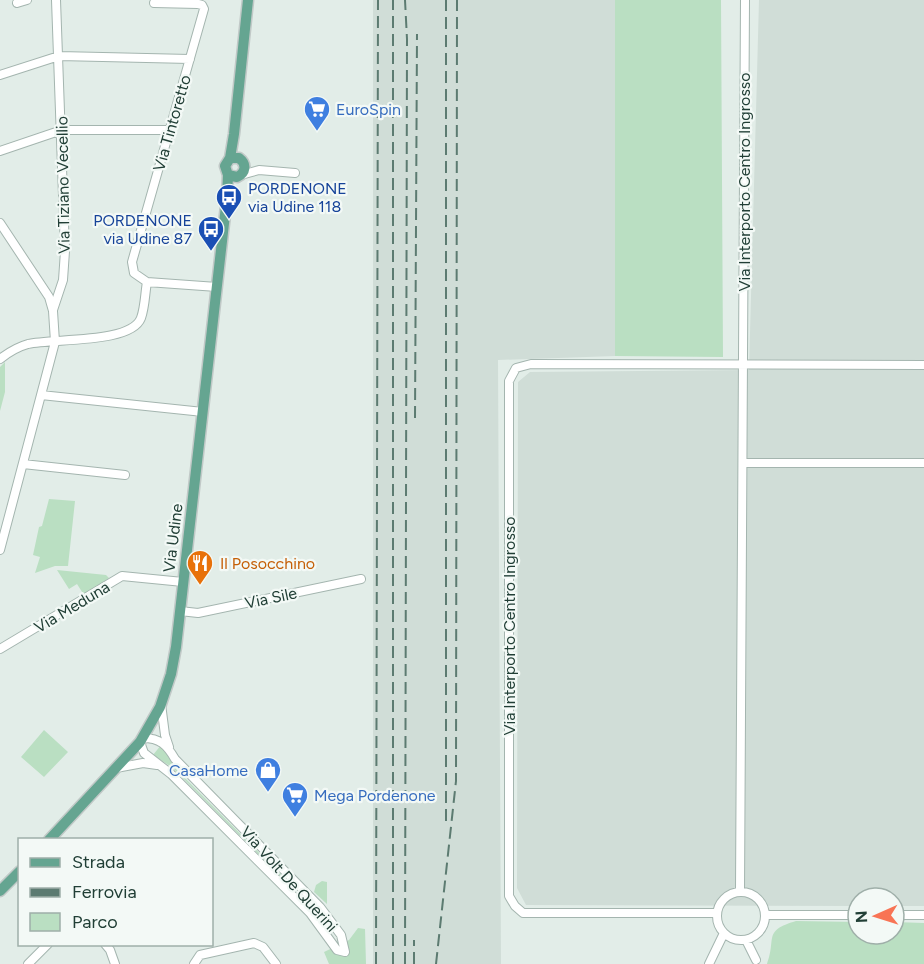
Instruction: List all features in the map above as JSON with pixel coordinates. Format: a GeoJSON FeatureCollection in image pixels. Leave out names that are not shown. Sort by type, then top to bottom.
{"type":"FeatureCollection","features":[{"type":"Feature","properties":{"kind":"main road"},"geometry":{"type":"LineString","coordinates":[[237,159],[225,166],[235,175],[245,168],[237,159],[234,134],[248,0]]}},
{"type":"Feature","properties":{"kind":"main road","name":"Via Udine"},"geometry":{"type":"LineString","coordinates":[[51,838],[141,740],[161,704],[171,674],[227,197],[235,175]]}},
{"type":"Feature","properties":{"kind":"main road"},"geometry":{"type":"LineString","coordinates":[[0,891],[18,873]]}},
{"type":"Feature","properties":{"kind":"street"},"geometry":{"type":"LineString","coordinates":[[17,3],[27,0]]}},
{"type":"Feature","properties":{"kind":"street","name":"Via Tiziano Vecellio"},"geometry":{"type":"LineString","coordinates":[[53,311],[63,280],[65,251],[56,0]]}},
{"type":"Feature","properties":{"kind":"street","name":"Via Interporto Centro Ingrosso"},"geometry":{"type":"LineString","coordinates":[[741,891],[745,0]]}},
{"type":"Feature","properties":{"kind":"street","name":"Via Tintoretto"},"geometry":{"type":"LineString","coordinates":[[147,282],[134,273],[132,262],[204,9],[202,4],[154,3]]}},
{"type":"Feature","properties":{"kind":"street"},"geometry":{"type":"LineString","coordinates":[[0,75],[59,56],[190,59]]}},
{"type":"Feature","properties":{"kind":"street"},"geometry":{"type":"LineString","coordinates":[[0,151],[62,130],[170,130]]}},
{"type":"Feature","properties":{"kind":"street"},"geometry":{"type":"LineString","coordinates":[[237,159],[259,170]]}},
{"type":"Feature","properties":{"kind":"street"},"geometry":{"type":"LineString","coordinates":[[235,175],[259,170],[294,173]]}},
{"type":"Feature","properties":{"kind":"street"},"geometry":{"type":"LineString","coordinates":[[0,223],[49,297],[53,311],[55,342],[0,550]]}},
{"type":"Feature","properties":{"kind":"street"},"geometry":{"type":"LineString","coordinates":[[0,359],[13,349],[29,344],[119,334],[133,329],[140,319],[147,282],[217,286]]}},
{"type":"Feature","properties":{"kind":"street","name":"Via Interporto Centro Ingrosso"},"geometry":{"type":"LineString","coordinates":[[717,913],[523,913],[514,906],[509,896],[509,381],[516,368],[531,364],[924,365]]}},
{"type":"Feature","properties":{"kind":"street"},"geometry":{"type":"LineString","coordinates":[[41,394],[203,412]]}},
{"type":"Feature","properties":{"kind":"street"},"geometry":{"type":"LineString","coordinates":[[743,463],[924,463]]}},
{"type":"Feature","properties":{"kind":"street"},"geometry":{"type":"LineString","coordinates":[[23,464],[125,475]]}},
{"type":"Feature","properties":{"kind":"street","name":"Via Meduna"},"geometry":{"type":"LineString","coordinates":[[0,650],[122,576],[183,582]]}},
{"type":"Feature","properties":{"kind":"street","name":"Via Sile"},"geometry":{"type":"LineString","coordinates":[[180,611],[198,613],[361,579]]}},
{"type":"Feature","properties":{"kind":"street","name":"Via Volt De Querini"},"geometry":{"type":"LineString","coordinates":[[161,704],[165,735],[171,753]]}},
{"type":"Feature","properties":{"kind":"street","name":"Via Volt De Querini"},"geometry":{"type":"LineString","coordinates":[[141,740],[158,740],[166,745],[171,753],[320,907],[341,935],[345,952],[337,950],[310,913],[284,886],[164,767],[144,753],[141,740]]}},
{"type":"Feature","properties":{"kind":"street"},"geometry":{"type":"LineString","coordinates":[[116,768],[143,763],[164,767]]}},
{"type":"Feature","properties":{"kind":"street"},"geometry":{"type":"LineString","coordinates":[[284,886],[292,879]]}},
{"type":"Feature","properties":{"kind":"street"},"geometry":{"type":"LineString","coordinates":[[741,891],[760,901],[766,915],[759,931],[746,940],[738,940],[724,933],[719,927],[717,913],[724,898],[741,891]]}},
{"type":"Feature","properties":{"kind":"street"},"geometry":{"type":"LineString","coordinates":[[766,915],[846,915]]}},
{"type":"Feature","properties":{"kind":"street"},"geometry":{"type":"LineString","coordinates":[[906,915],[924,915]]}},
{"type":"Feature","properties":{"kind":"street"},"geometry":{"type":"LineString","coordinates":[[709,964],[724,933]]}},
{"type":"Feature","properties":{"kind":"street"},"geometry":{"type":"LineString","coordinates":[[746,940],[756,960]]}},
{"type":"Feature","properties":{"kind":"street"},"geometry":{"type":"LineString","coordinates":[[194,964],[200,955],[254,943],[263,947],[276,964]]}},
{"type":"Feature","properties":{"kind":"street"},"geometry":{"type":"LineString","coordinates":[[28,964],[47,946]]}},
{"type":"Feature","properties":{"kind":"street"},"geometry":{"type":"LineString","coordinates":[[106,946],[115,964]]}},
{"type":"Feature","properties":{"kind":"street"},"geometry":{"type":"LineString","coordinates":[[38,955],[41,964]]}},
{"type":"Feature","properties":{"kind":"shaded area"},"geometry":{"type":"Polygon","coordinates":[[[373,0],[615,0],[615,356],[498,360],[501,964],[373,964],[373,0]]]}},
{"type":"Feature","properties":{"kind":"shaded area"},"geometry":{"type":"Polygon","coordinates":[[[759,0],[924,0],[924,906],[906,906],[906,886],[846,886],[846,906],[526,905],[517,888],[518,382],[530,372],[749,370],[759,0]]]}},
{"type":"Feature","properties":{"kind":"green space"},"geometry":{"type":"Polygon","coordinates":[[[615,0],[721,0],[723,357],[615,356],[615,0]]]}},
{"type":"Feature","properties":{"kind":"green space"},"geometry":{"type":"Polygon","coordinates":[[[5,362],[5,392],[0,411],[0,367],[5,362]]]}},
{"type":"Feature","properties":{"kind":"green space"},"geometry":{"type":"Polygon","coordinates":[[[49,499],[75,501],[68,566],[55,566],[35,573],[40,557],[33,555],[39,527],[42,526],[49,499]]]}},
{"type":"Feature","properties":{"kind":"green space"},"geometry":{"type":"Polygon","coordinates":[[[57,570],[106,575],[109,578],[84,595],[77,584],[69,589],[57,570]]]}},
{"type":"Feature","properties":{"kind":"green space"},"geometry":{"type":"Polygon","coordinates":[[[44,730],[68,752],[44,777],[21,757],[44,730]]]}},
{"type":"Feature","properties":{"kind":"green space"},"geometry":{"type":"Polygon","coordinates":[[[161,745],[176,769],[283,879],[173,768],[153,755],[161,745]]]}},
{"type":"Feature","properties":{"kind":"green space"},"geometry":{"type":"Polygon","coordinates":[[[322,881],[327,882],[327,904],[314,892],[316,885],[322,881]]]}},
{"type":"Feature","properties":{"kind":"green space"},"geometry":{"type":"Polygon","coordinates":[[[796,921],[846,922],[846,946],[906,946],[906,922],[924,923],[924,964],[767,964],[772,936],[785,925],[796,921]]]}},
{"type":"Feature","properties":{"kind":"green space"},"geometry":{"type":"Polygon","coordinates":[[[358,928],[365,929],[366,964],[329,964],[324,952],[349,940],[358,928]]]}},
{"type":"Feature","properties":{"kind":"railway"},"geometry":{"type":"LineString","coordinates":[[376,964],[378,0]]}},
{"type":"Feature","properties":{"kind":"railway"},"geometry":{"type":"LineString","coordinates":[[393,0],[393,964]]}},
{"type":"Feature","properties":{"kind":"railway"},"geometry":{"type":"LineString","coordinates":[[405,0],[407,39],[405,964]]}},
{"type":"Feature","properties":{"kind":"railway"},"geometry":{"type":"LineString","coordinates":[[446,0],[446,821]]}},
{"type":"Feature","properties":{"kind":"railway"},"geometry":{"type":"LineString","coordinates":[[436,964],[456,781],[457,0]]}},
{"type":"Feature","properties":{"kind":"railway"},"geometry":{"type":"LineString","coordinates":[[415,418],[417,34]]}},
{"type":"Feature","properties":{"kind":"railway"},"geometry":{"type":"LineString","coordinates":[[414,940],[414,964]]}},
{"type":"Feature","properties":{"kind":"place","name":"EuroSpin"},"geometry":{"type":"Point","coordinates":[317,132]}},
{"type":"Feature","properties":{"kind":"place","name":"PORDENONE via Udine 118"},"geometry":{"type":"Point","coordinates":[229,220]}},
{"type":"Feature","properties":{"kind":"place","name":"PORDENONE via Udine 87"},"geometry":{"type":"Point","coordinates":[211,252]}},
{"type":"Feature","properties":{"kind":"place","name":"Il Posocchino"},"geometry":{"type":"Point","coordinates":[200,586]}},
{"type":"Feature","properties":{"kind":"place","name":"CasaHome"},"geometry":{"type":"Point","coordinates":[268,793]}},
{"type":"Feature","properties":{"kind":"place","name":"Mega Pordenone"},"geometry":{"type":"Point","coordinates":[295,818]}}]}
